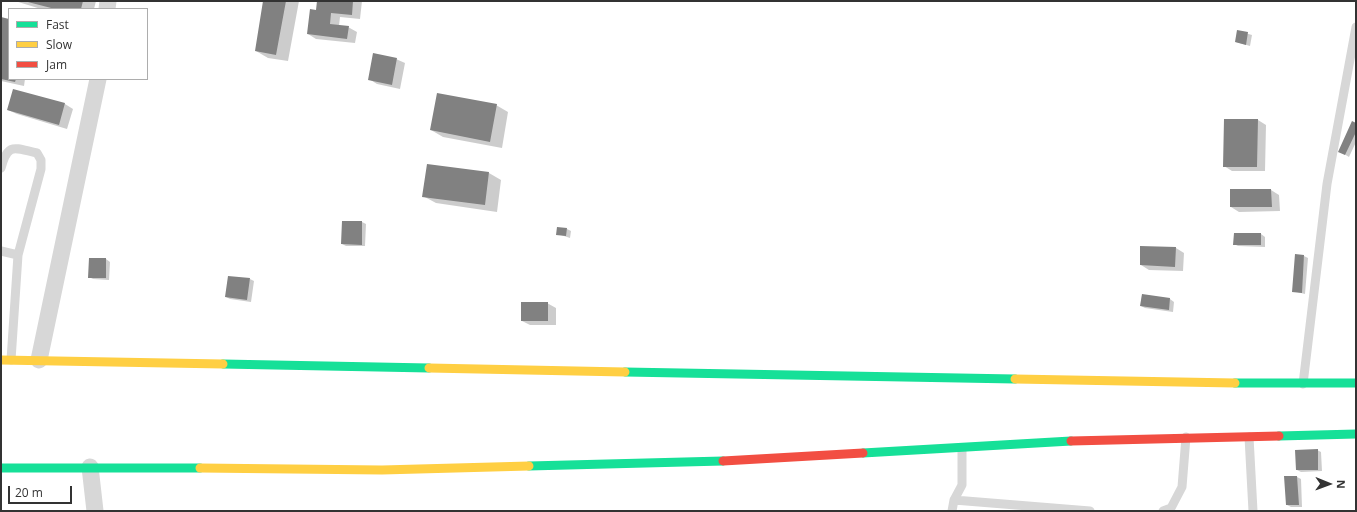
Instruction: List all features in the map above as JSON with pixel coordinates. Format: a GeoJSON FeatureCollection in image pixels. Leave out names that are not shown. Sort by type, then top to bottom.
{"type":"FeatureCollection","features":[{"type":"Feature","properties":{"kind":"highway"},"geometry":{"type":"LineString","coordinates":[[1,360],[1303,384],[1356,383]]}},
{"type":"Feature","properties":{"kind":"highway"},"geometry":{"type":"LineString","coordinates":[[1,468],[90,466],[382,470],[736,461],[1103,439],[1356,434]]}},
{"type":"Feature","properties":{"kind":"street"},"geometry":{"type":"LineString","coordinates":[[39,360],[98,80]]}},
{"type":"Feature","properties":{"kind":"street"},"geometry":{"type":"LineString","coordinates":[[90,466],[94,511]]}},
{"type":"Feature","properties":{"kind":"lane"},"geometry":{"type":"LineString","coordinates":[[1303,384],[1327,184],[1356,27]]}},
{"type":"Feature","properties":{"kind":"lane"},"geometry":{"type":"LineString","coordinates":[[1,168],[8,150],[15,148],[37,153],[42,160],[41,169],[18,255],[11,360]]}},
{"type":"Feature","properties":{"kind":"lane"},"geometry":{"type":"LineString","coordinates":[[1,251],[18,255]]}},
{"type":"Feature","properties":{"kind":"lane"},"geometry":{"type":"LineString","coordinates":[[1163,511],[1171,508],[1182,487],[1186,437]]}},
{"type":"Feature","properties":{"kind":"lane"},"geometry":{"type":"LineString","coordinates":[[1249,437],[1253,511]]}},
{"type":"Feature","properties":{"kind":"lane"},"geometry":{"type":"LineString","coordinates":[[952,511],[954,500],[962,485],[962,448]]}},
{"type":"Feature","properties":{"kind":"lane"},"geometry":{"type":"LineString","coordinates":[[954,500],[1090,511]]}},
{"type":"Feature","properties":{"kind":"building"},"geometry":{"type":"Polygon","coordinates":[[[24,1],[83,1],[81,8],[51,8],[24,1]]]}},
{"type":"Feature","properties":{"kind":"building"},"geometry":{"type":"Polygon","coordinates":[[[263,1],[286,1],[276,55],[255,51],[263,1]]]}},
{"type":"Feature","properties":{"kind":"building"},"geometry":{"type":"Polygon","coordinates":[[[317,1],[353,1],[352,15],[331,13],[330,24],[349,26],[347,39],[307,34],[310,9],[316,10],[317,1]]]}},
{"type":"Feature","properties":{"kind":"building"},"geometry":{"type":"Polygon","coordinates":[[[1,17],[8,19],[8,80],[16,80],[15,82],[1,79],[1,17]]]}},
{"type":"Feature","properties":{"kind":"building"},"geometry":{"type":"Polygon","coordinates":[[[1237,30],[1248,32],[1246,45],[1235,42],[1237,30]]]}},
{"type":"Feature","properties":{"kind":"building"},"geometry":{"type":"Polygon","coordinates":[[[373,53],[397,58],[392,85],[368,80],[373,53]]]}},
{"type":"Feature","properties":{"kind":"building"},"geometry":{"type":"Polygon","coordinates":[[[13,89],[65,103],[59,125],[7,110],[13,89]]]}},
{"type":"Feature","properties":{"kind":"building"},"geometry":{"type":"Polygon","coordinates":[[[437,93],[497,104],[490,142],[430,130],[437,93]]]}},
{"type":"Feature","properties":{"kind":"building"},"geometry":{"type":"Polygon","coordinates":[[[1224,119],[1258,119],[1257,167],[1223,167],[1224,119]]]}},
{"type":"Feature","properties":{"kind":"building"},"geometry":{"type":"Polygon","coordinates":[[[1352,121],[1356,123],[1356,132],[1345,155],[1338,152],[1352,121]]]}},
{"type":"Feature","properties":{"kind":"building"},"geometry":{"type":"Polygon","coordinates":[[[427,164],[489,172],[485,205],[422,197],[427,164]]]}},
{"type":"Feature","properties":{"kind":"building"},"geometry":{"type":"Polygon","coordinates":[[[1230,189],[1271,189],[1272,207],[1230,207],[1230,189]]]}},
{"type":"Feature","properties":{"kind":"building"},"geometry":{"type":"Polygon","coordinates":[[[342,221],[362,221],[362,245],[341,244],[342,221]]]}},
{"type":"Feature","properties":{"kind":"building"},"geometry":{"type":"Polygon","coordinates":[[[557,227],[567,228],[566,236],[556,235],[557,227]]]}},
{"type":"Feature","properties":{"kind":"building"},"geometry":{"type":"Polygon","coordinates":[[[1234,233],[1261,233],[1261,245],[1233,245],[1234,233]]]}},
{"type":"Feature","properties":{"kind":"building"},"geometry":{"type":"Polygon","coordinates":[[[1140,246],[1176,247],[1175,267],[1140,265],[1140,246]]]}},
{"type":"Feature","properties":{"kind":"building"},"geometry":{"type":"Polygon","coordinates":[[[1295,254],[1304,255],[1302,293],[1292,292],[1295,254]]]}},
{"type":"Feature","properties":{"kind":"building"},"geometry":{"type":"Polygon","coordinates":[[[89,258],[106,258],[106,278],[88,278],[89,258]]]}},
{"type":"Feature","properties":{"kind":"building"},"geometry":{"type":"Polygon","coordinates":[[[228,276],[250,278],[247,300],[225,297],[228,276]]]}},
{"type":"Feature","properties":{"kind":"building"},"geometry":{"type":"Polygon","coordinates":[[[1142,294],[1170,298],[1169,310],[1140,306],[1142,294]]]}},
{"type":"Feature","properties":{"kind":"building"},"geometry":{"type":"Polygon","coordinates":[[[521,302],[548,302],[548,321],[521,321],[521,302]]]}},
{"type":"Feature","properties":{"kind":"building"},"geometry":{"type":"Polygon","coordinates":[[[1318,449],[1318,470],[1296,470],[1295,450],[1318,449]]]}},
{"type":"Feature","properties":{"kind":"building"},"geometry":{"type":"Polygon","coordinates":[[[1284,476],[1297,476],[1299,505],[1286,505],[1284,476]]]}},
{"type":"Feature","properties":{"kind":"traffic: fast"},"geometry":{"type":"LineString","coordinates":[[223,364],[429,368]]}},
{"type":"Feature","properties":{"kind":"traffic: fast"},"geometry":{"type":"LineString","coordinates":[[625,372],[1015,379]]}},
{"type":"Feature","properties":{"kind":"traffic: fast"},"geometry":{"type":"LineString","coordinates":[[1235,383],[1356,383]]}},
{"type":"Feature","properties":{"kind":"traffic: fast"},"geometry":{"type":"LineString","coordinates":[[1279,436],[1356,434]]}},
{"type":"Feature","properties":{"kind":"traffic: fast"},"geometry":{"type":"LineString","coordinates":[[863,453],[1071,441]]}},
{"type":"Feature","properties":{"kind":"traffic: fast"},"geometry":{"type":"LineString","coordinates":[[529,466],[723,461]]}},
{"type":"Feature","properties":{"kind":"traffic: fast"},"geometry":{"type":"LineString","coordinates":[[1,468],[200,468]]}},
{"type":"Feature","properties":{"kind":"traffic: slow"},"geometry":{"type":"LineString","coordinates":[[1,360],[223,364]]}},
{"type":"Feature","properties":{"kind":"traffic: slow"},"geometry":{"type":"LineString","coordinates":[[429,368],[625,372]]}},
{"type":"Feature","properties":{"kind":"traffic: slow"},"geometry":{"type":"LineString","coordinates":[[1015,379],[1235,383]]}},
{"type":"Feature","properties":{"kind":"traffic: slow"},"geometry":{"type":"LineString","coordinates":[[200,468],[382,470],[529,466]]}},
{"type":"Feature","properties":{"kind":"traffic: jam"},"geometry":{"type":"LineString","coordinates":[[1071,441],[1279,436]]}},
{"type":"Feature","properties":{"kind":"traffic: jam"},"geometry":{"type":"LineString","coordinates":[[723,461],[863,453]]}}]}
